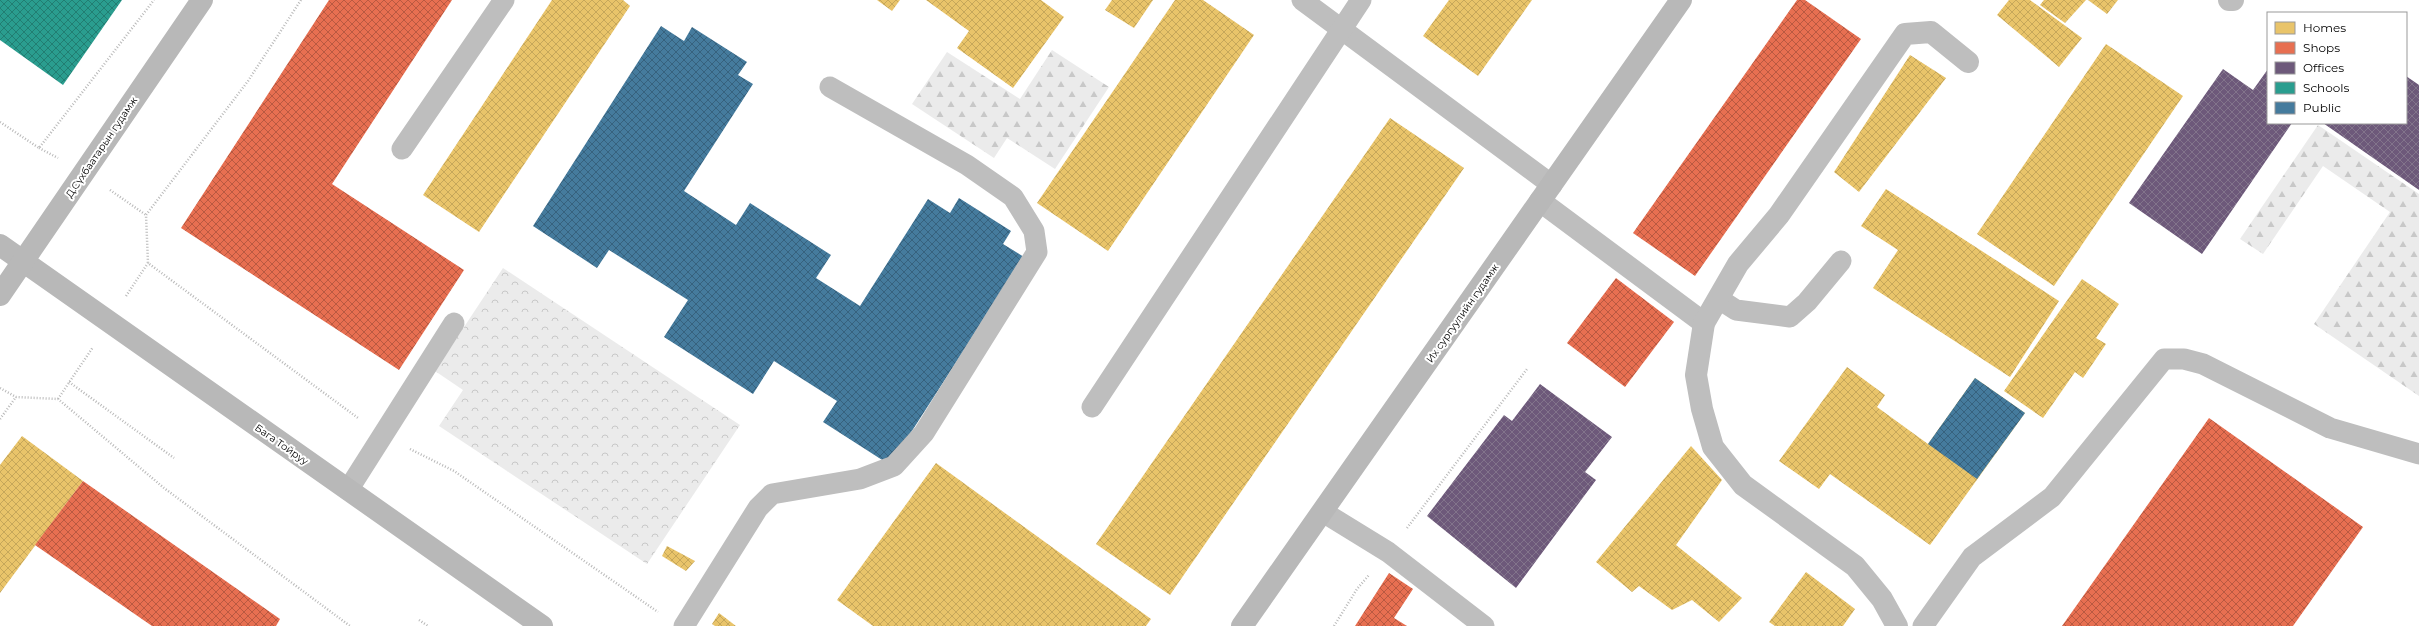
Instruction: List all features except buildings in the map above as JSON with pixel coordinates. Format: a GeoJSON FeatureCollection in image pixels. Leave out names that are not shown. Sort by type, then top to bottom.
{"type":"FeatureCollection","features":[{"type":"Feature","properties":{"kind":"main road","name":"Д.Сүхбаатарын гудамж"},"geometry":{"type":"LineString","coordinates":[[0,295],[202,0]]}},
{"type":"Feature","properties":{"kind":"main road","name":"Их сургуулийн гудамж"},"geometry":{"type":"LineString","coordinates":[[1242,626],[1681,0]]}},
{"type":"Feature","properties":{"kind":"main road","name":"Бага Тойруу"},"geometry":{"type":"LineString","coordinates":[[0,245],[24,260],[109,323],[542,626]]}},
{"type":"Feature","properties":{"kind":"street"},"geometry":{"type":"LineString","coordinates":[[1897,626],[1882,599],[1855,566],[1743,485],[1713,447],[1702,409],[1696,375],[1704,324],[1738,264],[1779,216],[1905,34],[1931,32],[1968,62]]}},
{"type":"Feature","properties":{"kind":"street"},"geometry":{"type":"LineString","coordinates":[[1546,193],[1704,324]]}},
{"type":"Feature","properties":{"kind":"lane"},"geometry":{"type":"LineString","coordinates":[[402,149],[504,0]]}},
{"type":"Feature","properties":{"kind":"lane"},"geometry":{"type":"LineString","coordinates":[[1302,0],[1341,28],[1546,193]]}},
{"type":"Feature","properties":{"kind":"lane"},"geometry":{"type":"LineString","coordinates":[[1092,407],[1341,28],[1361,0]]}},
{"type":"Feature","properties":{"kind":"lane"},"geometry":{"type":"LineString","coordinates":[[684,626],[758,508],[772,494],[860,479],[894,466],[924,433],[1037,252],[1034,230],[1013,197],[966,165],[830,87]]}},
{"type":"Feature","properties":{"kind":"lane"},"geometry":{"type":"LineString","coordinates":[[1718,299],[1736,310],[1790,318],[1807,302],[1841,261]]}},
{"type":"Feature","properties":{"kind":"lane"},"geometry":{"type":"LineString","coordinates":[[348,490],[381,435],[454,323]]}},
{"type":"Feature","properties":{"kind":"lane"},"geometry":{"type":"LineString","coordinates":[[1922,626],[1972,557],[2052,497],[2164,359],[2184,359],[2203,364],[2330,428],[2419,454]]}},
{"type":"Feature","properties":{"kind":"lane"},"geometry":{"type":"LineString","coordinates":[[1323,512],[1388,552],[1484,626]]}},
{"type":"Feature","properties":{"kind":"path"},"geometry":{"type":"LineString","coordinates":[[0,122],[39,148],[154,0]]}},
{"type":"Feature","properties":{"kind":"path"},"geometry":{"type":"LineString","coordinates":[[301,0],[248,81],[146,215],[148,263],[381,435],[454,471],[658,613]]}},
{"type":"Feature","properties":{"kind":"path"},"geometry":{"type":"LineString","coordinates":[[1334,626],[1356,589],[1388,552],[1527,369]]}},
{"type":"Feature","properties":{"kind":"path"},"geometry":{"type":"LineString","coordinates":[[69,382],[174,458]]}},
{"type":"Feature","properties":{"kind":"path"},"geometry":{"type":"LineString","coordinates":[[0,388],[16,397],[58,399],[164,488],[350,626]]}},
{"type":"Feature","properties":{"kind":"path"},"geometry":{"type":"LineString","coordinates":[[0,419],[16,397]]}},
{"type":"Feature","properties":{"kind":"path"},"geometry":{"type":"LineString","coordinates":[[419,620],[428,626]]}},
{"type":"Feature","properties":{"kind":"green space"},"geometry":{"type":"Polygon","coordinates":[[[1052,50],[1109,87],[1055,169],[1007,138],[994,158],[912,104],[947,52],[1020,99],[1052,50]]]}},
{"type":"Feature","properties":{"kind":"green space"},"geometry":{"type":"Polygon","coordinates":[[[2318,125],[2419,194],[2419,396],[2314,324],[2390,212],[2323,166],[2263,254],[2240,239],[2318,125]]]}},
{"type":"Feature","properties":{"kind":"green space"},"geometry":{"type":"Polygon","coordinates":[[[503,268],[740,425],[647,564],[439,426],[463,390],[435,371],[503,268]]]}}]}
